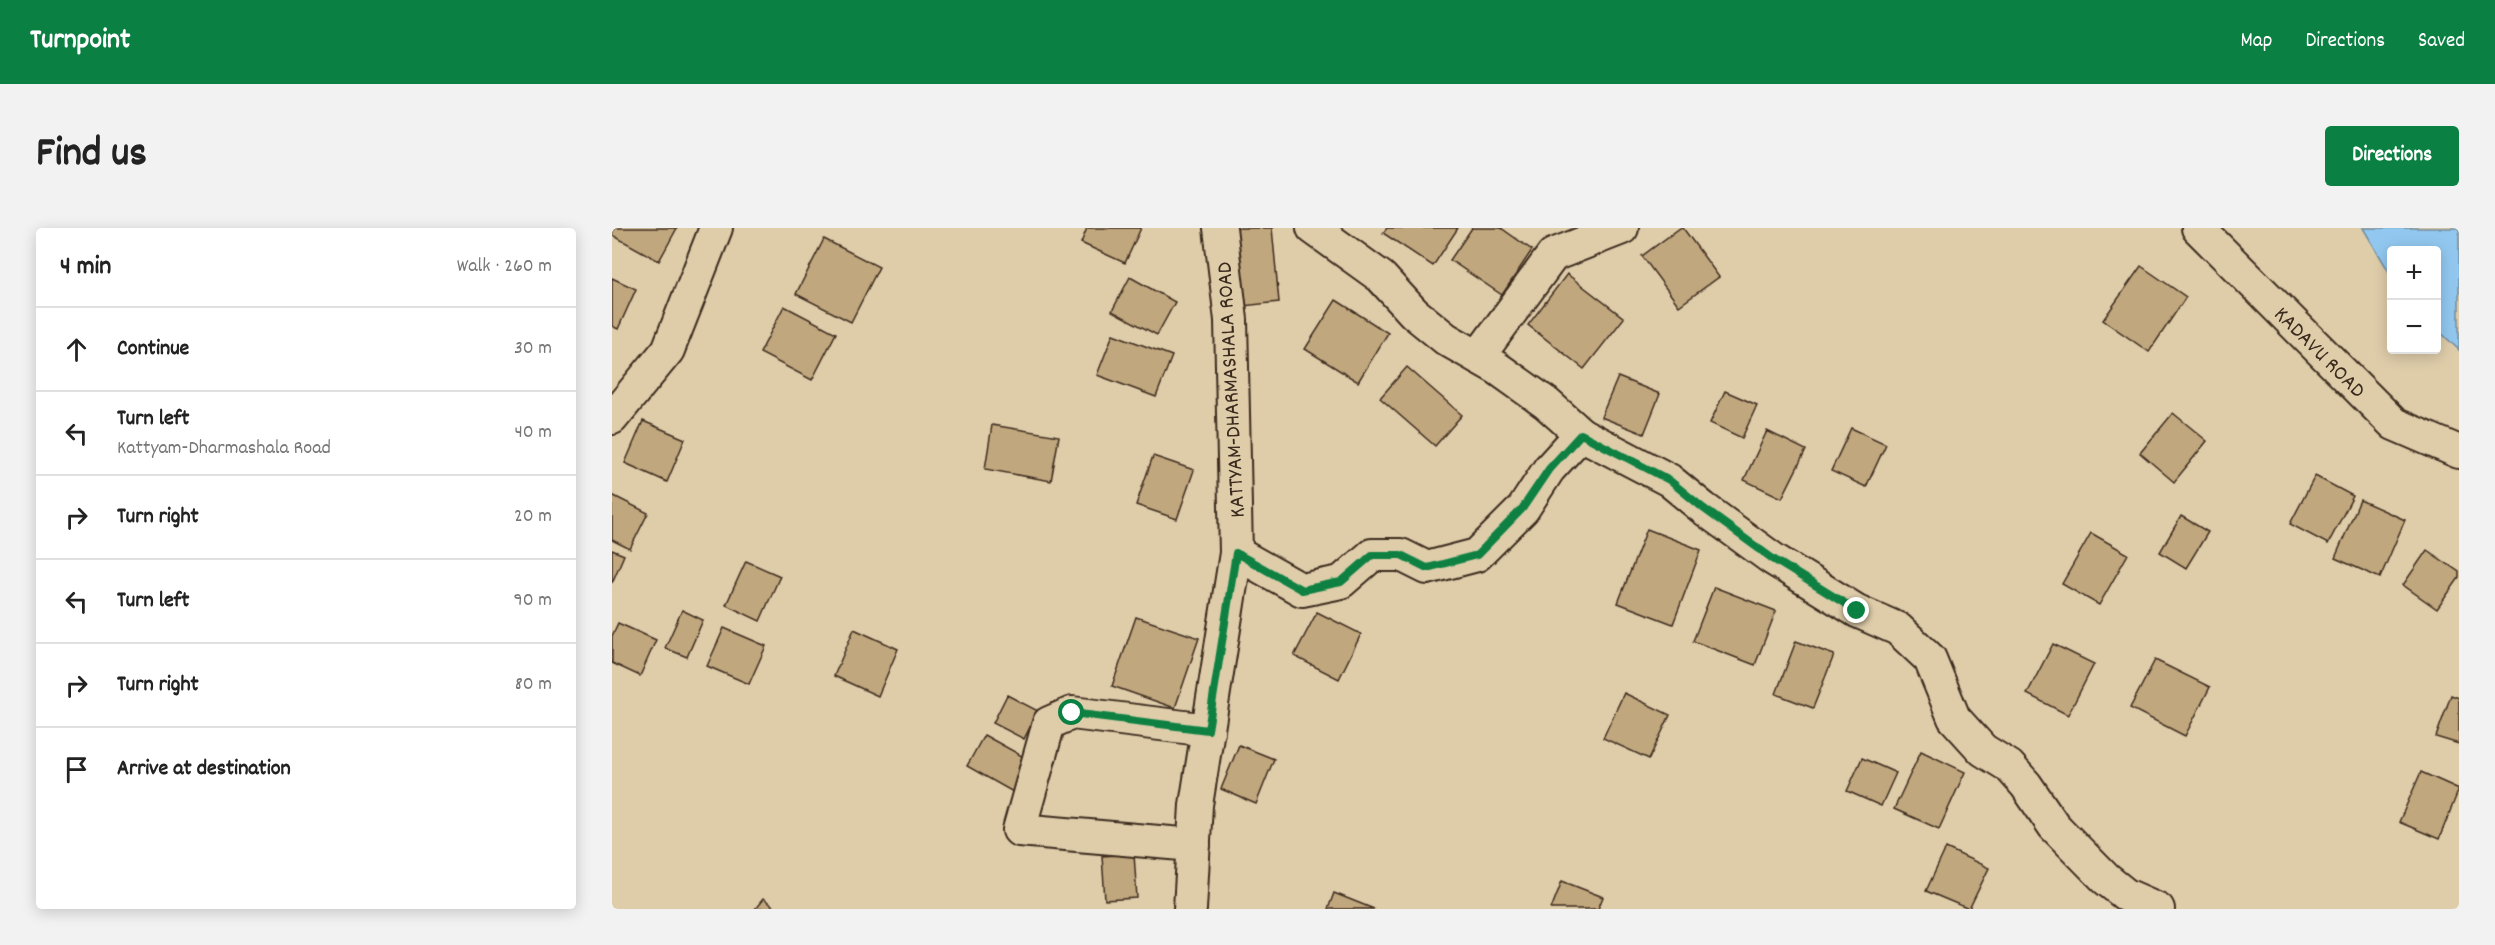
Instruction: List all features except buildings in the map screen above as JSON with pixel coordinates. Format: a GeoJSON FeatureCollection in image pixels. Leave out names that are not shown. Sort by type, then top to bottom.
{"type":"FeatureCollection","features":[{"type":"Feature","properties":{"kind":"street"},"geometry":{"type":"LineString","coordinates":[[612,418],[669,350],[716,228]]}},
{"type":"Feature","properties":{"kind":"street","name":"KATTYAM-DHARMASHALA ROAD"},"geometry":{"type":"LineString","coordinates":[[1190,909],[1196,805],[1236,553],[1231,320],[1220,228]]}},
{"type":"Feature","properties":{"kind":"street"},"geometry":{"type":"LineString","coordinates":[[1313,228],[1381,277],[1414,313],[1446,339],[1478,357],[1546,403],[1581,434],[1669,480],[1773,559],[1857,611],[1898,629],[1930,659],[1954,718],[1983,750],[2009,766],[2026,785],[2054,826],[2106,879],[2121,902],[2158,909]]}},
{"type":"Feature","properties":{"kind":"street"},"geometry":{"type":"LineString","coordinates":[[1478,357],[1553,255],[1622,228]]}},
{"type":"Feature","properties":{"kind":"street","name":"KADAVU ROAD"},"geometry":{"type":"LineString","coordinates":[[2198,228],[2394,424],[2459,452]]}},
{"type":"Feature","properties":{"kind":"street"},"geometry":{"type":"LineString","coordinates":[[1236,553],[1302,590],[1341,582],[1372,555],[1401,555],[1427,568],[1477,555],[1522,509],[1549,469],[1581,434]]}},
{"type":"Feature","properties":{"kind":"street"},"geometry":{"type":"LineString","coordinates":[[1194,845],[1019,830],[1049,723],[1072,713],[1208,730]]}},
{"type":"Feature","properties":{"kind":"water"},"geometry":{"type":"Polygon","coordinates":[[[2363,228],[2459,228],[2459,350],[2441,333],[2441,246],[2387,246],[2387,268],[2363,228]]]}},
{"type":"Feature","properties":{"kind":"route"},"geometry":{"type":"LineString","coordinates":[[1072,713],[1208,730],[1236,553],[1302,590],[1341,582],[1372,555],[1401,555],[1427,568],[1477,555],[1522,509],[1549,469],[1581,434],[1669,480],[1773,559],[1857,611]]}}]}
